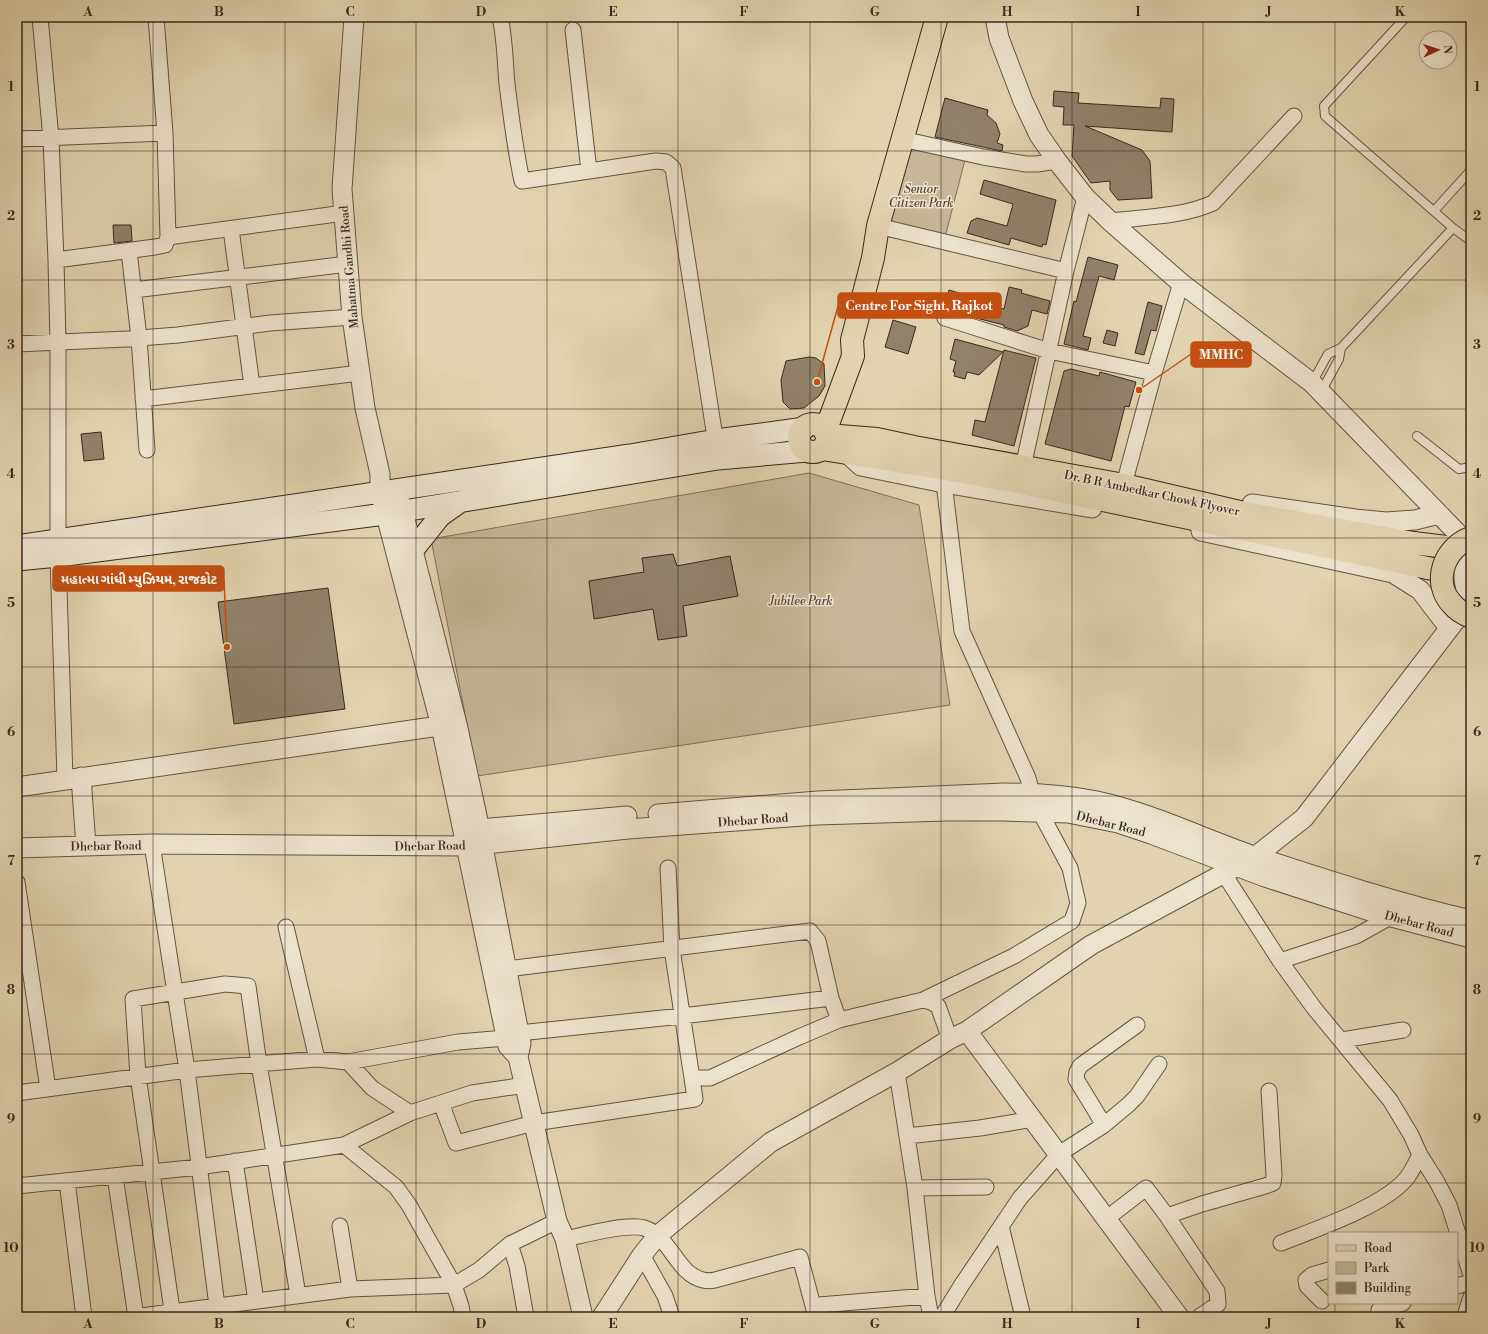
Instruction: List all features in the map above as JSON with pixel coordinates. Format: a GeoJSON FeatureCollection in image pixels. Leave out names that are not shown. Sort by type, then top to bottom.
{"type":"FeatureCollection","features":[{"type":"Feature","properties":{"kind":"main road"},"geometry":{"type":"LineString","coordinates":[[17,560],[58,548],[385,486],[630,455],[717,449],[817,437],[852,356],[852,340],[872,258],[878,226],[937,17]]}},
{"type":"Feature","properties":{"kind":"main road","name":"Dr. B R Ambedkar Chowk Flyover"},"geometry":{"type":"LineString","coordinates":[[817,437],[850,445],[877,448],[914,448],[1124,485],[1244,513],[1414,543],[1467,542]]}},
{"type":"Feature","properties":{"kind":"main road","name":"Dr. B R Ambedkar Chowk Flyover"},"geometry":{"type":"LineString","coordinates":[[877,448],[1017,482],[1442,571]]}},
{"type":"Feature","properties":{"kind":"main road"},"geometry":{"type":"LineString","coordinates":[[17,546],[58,548],[394,512],[461,502],[717,449]]}},
{"type":"Feature","properties":{"kind":"main road"},"geometry":{"type":"LineString","coordinates":[[413,550],[440,516],[461,502]]}},
{"type":"Feature","properties":{"kind":"main road"},"geometry":{"type":"LineString","coordinates":[[1467,542],[1446,559],[1442,571],[1442,583],[1446,595],[1452,605],[1471,617]]}},
{"type":"Feature","properties":{"kind":"street"},"geometry":{"type":"LineString","coordinates":[[40,17],[51,139],[56,260],[58,343],[58,548],[73,778],[86,846]]}},
{"type":"Feature","properties":{"kind":"street"},"geometry":{"type":"LineString","coordinates":[[56,260],[165,245],[168,237],[165,133],[156,17]]}},
{"type":"Feature","properties":{"kind":"street","name":"Mahatma Gandhi Road"},"geometry":{"type":"LineString","coordinates":[[354,17],[342,189],[352,317],[365,408],[385,486],[394,512]]}},
{"type":"Feature","properties":{"kind":"street"},"geometry":{"type":"LineString","coordinates":[[500,17],[515,146],[522,181],[656,162],[666,162],[673,168],[717,449]]}},
{"type":"Feature","properties":{"kind":"street"},"geometry":{"type":"LineString","coordinates":[[983,17],[999,38]]}},
{"type":"Feature","properties":{"kind":"street"},"geometry":{"type":"LineString","coordinates":[[996,17],[999,38],[1023,101],[1039,135],[1085,197],[1181,283],[1316,387],[1467,542],[1463,572],[1466,592],[1471,603]]}},
{"type":"Feature","properties":{"kind":"street"},"geometry":{"type":"LineString","coordinates":[[573,30],[589,171]]}},
{"type":"Feature","properties":{"kind":"street"},"geometry":{"type":"LineString","coordinates":[[1110,221],[1183,213],[1199,210],[1213,203],[1294,116]]}},
{"type":"Feature","properties":{"kind":"street"},"geometry":{"type":"LineString","coordinates":[[17,139],[51,139],[165,133]]}},
{"type":"Feature","properties":{"kind":"street"},"geometry":{"type":"LineString","coordinates":[[902,138],[983,157],[1026,164],[1037,164],[1057,160]]}},
{"type":"Feature","properties":{"kind":"street"},"geometry":{"type":"LineString","coordinates":[[1025,458],[1066,271],[1085,197]]}},
{"type":"Feature","properties":{"kind":"street"},"geometry":{"type":"LineString","coordinates":[[168,237],[344,213]]}},
{"type":"Feature","properties":{"kind":"street"},"geometry":{"type":"LineString","coordinates":[[878,226],[1066,271]]}},
{"type":"Feature","properties":{"kind":"street"},"geometry":{"type":"LineString","coordinates":[[231,229],[252,386]]}},
{"type":"Feature","properties":{"kind":"street"},"geometry":{"type":"LineString","coordinates":[[129,251],[139,338],[147,450]]}},
{"type":"Feature","properties":{"kind":"street"},"geometry":{"type":"LineString","coordinates":[[134,290],[348,264]]}},
{"type":"Feature","properties":{"kind":"street"},"geometry":{"type":"LineString","coordinates":[[1126,477],[1154,373],[1181,283]]}},
{"type":"Feature","properties":{"kind":"street"},"geometry":{"type":"LineString","coordinates":[[17,344],[58,343],[178,335],[270,323],[352,317]]}},
{"type":"Feature","properties":{"kind":"street"},"geometry":{"type":"LineString","coordinates":[[945,318],[1049,351],[1154,373]]}},
{"type":"Feature","properties":{"kind":"street"},"geometry":{"type":"LineString","coordinates":[[143,399],[360,373]]}},
{"type":"Feature","properties":{"kind":"street"},"geometry":{"type":"LineString","coordinates":[[1439,514],[1403,522],[1355,519],[1259,505],[1126,477],[919,437],[866,430],[859,431],[850,445],[856,463],[861,466],[944,483],[1078,506],[1393,573],[1420,590],[1449,628]]}},
{"type":"Feature","properties":{"kind":"street"},"geometry":{"type":"LineString","coordinates":[[692,1078],[710,1078],[839,1020],[923,1000],[1014,956],[1072,921],[1078,903],[1070,868],[1040,812],[1032,793],[1028,778],[962,631],[944,483]]}},
{"type":"Feature","properties":{"kind":"street"},"geometry":{"type":"LineString","coordinates":[[394,512],[413,550],[473,837],[512,1035]]}},
{"type":"Feature","properties":{"kind":"street"},"geometry":{"type":"LineString","coordinates":[[394,512],[449,725]]}},
{"type":"Feature","properties":{"kind":"street"},"geometry":{"type":"LineString","coordinates":[[602,1317],[642,1255],[658,1235],[771,1142],[897,1072],[958,1035],[1091,945],[1256,856],[1304,818],[1449,628],[1471,606]]}},
{"type":"Feature","properties":{"kind":"street"},"geometry":{"type":"LineString","coordinates":[[17,787],[449,725]]}},
{"type":"Feature","properties":{"kind":"street","name":"Dhebar Road"},"geometry":{"type":"LineString","coordinates":[[473,837],[818,801],[1032,793],[1098,801],[1132,811],[1256,856],[1406,904],[1471,920]]}},
{"type":"Feature","properties":{"kind":"street","name":"Dhebar Road"},"geometry":{"type":"LineString","coordinates":[[17,848],[473,837],[628,829],[818,815],[946,811],[1040,812],[1068,814],[1118,823],[1151,834],[1230,870],[1373,912],[1471,938]]}},
{"type":"Feature","properties":{"kind":"street"},"geometry":{"type":"LineString","coordinates":[[473,837],[507,969],[512,1035],[508,1046],[518,1057],[557,1221],[565,1239],[583,1317]]}},
{"type":"Feature","properties":{"kind":"street"},"geometry":{"type":"LineString","coordinates":[[152,844],[187,1070],[217,1306]]}},
{"type":"Feature","properties":{"kind":"street"},"geometry":{"type":"LineString","coordinates":[[441,1103],[456,1143],[534,1123],[695,1099],[672,949],[668,868]]}},
{"type":"Feature","properties":{"kind":"street"},"geometry":{"type":"LineString","coordinates":[[1230,870],[1280,961],[1314,1008],[1342,1040],[1390,1100],[1449,1205],[1452,1231]]}},
{"type":"Feature","properties":{"kind":"street"},"geometry":{"type":"LineString","coordinates":[[17,882],[21,937],[48,1089]]}},
{"type":"Feature","properties":{"kind":"street"},"geometry":{"type":"LineString","coordinates":[[1280,961],[1356,936],[1392,916]]}},
{"type":"Feature","properties":{"kind":"street"},"geometry":{"type":"LineString","coordinates":[[286,927],[317,1059]]}},
{"type":"Feature","properties":{"kind":"street"},"geometry":{"type":"LineString","coordinates":[[507,969],[810,932],[818,941],[831,998],[839,1020]]}},
{"type":"Feature","properties":{"kind":"street"},"geometry":{"type":"LineString","coordinates":[[173,1314],[138,1076],[132,999],[225,984],[248,986],[259,1064],[298,1296]]}},
{"type":"Feature","properties":{"kind":"street"},"geometry":{"type":"LineString","coordinates":[[17,1093],[187,1070],[317,1059],[348,1062],[458,1042],[831,998]]}},
{"type":"Feature","properties":{"kind":"street"},"geometry":{"type":"LineString","coordinates":[[923,1000],[938,1006],[958,1035],[1033,1119],[1179,1317]]}},
{"type":"Feature","properties":{"kind":"street"},"geometry":{"type":"LineString","coordinates":[[1104,1125],[1076,1079],[1077,1072],[1080,1066],[1137,1025]]}},
{"type":"Feature","properties":{"kind":"street"},"geometry":{"type":"LineString","coordinates":[[1342,1040],[1403,1030]]}},
{"type":"Feature","properties":{"kind":"street"},"geometry":{"type":"LineString","coordinates":[[348,1062],[372,1088],[410,1113]]}},
{"type":"Feature","properties":{"kind":"street"},"geometry":{"type":"LineString","coordinates":[[942,1317],[960,1286],[1020,1198],[1059,1154],[1104,1125],[1137,1096],[1159,1064]]}},
{"type":"Feature","properties":{"kind":"street"},"geometry":{"type":"LineString","coordinates":[[897,1072],[915,1188],[927,1296],[931,1317]]}},
{"type":"Feature","properties":{"kind":"street"},"geometry":{"type":"LineString","coordinates":[[17,1186],[153,1172],[344,1145],[410,1113],[472,1093],[525,1085]]}},
{"type":"Feature","properties":{"kind":"street"},"geometry":{"type":"LineString","coordinates":[[1167,1216],[1273,1183],[1274,1175],[1269,1091]]}},
{"type":"Feature","properties":{"kind":"street"},"geometry":{"type":"LineString","coordinates":[[907,1136],[980,1128],[1033,1119]]}},
{"type":"Feature","properties":{"kind":"street"},"geometry":{"type":"LineString","coordinates":[[344,1145],[396,1187],[409,1205],[454,1284],[463,1317]]}},
{"type":"Feature","properties":{"kind":"street"},"geometry":{"type":"LineString","coordinates":[[1281,1243],[1327,1225],[1370,1205],[1391,1192],[1406,1178],[1420,1155]]}},
{"type":"Feature","properties":{"kind":"street"},"geometry":{"type":"LineString","coordinates":[[235,1161],[256,1301]]}},
{"type":"Feature","properties":{"kind":"street"},"geometry":{"type":"LineString","coordinates":[[115,1176],[136,1317]]}},
{"type":"Feature","properties":{"kind":"street"},"geometry":{"type":"LineString","coordinates":[[67,1181],[84,1317]]}},
{"type":"Feature","properties":{"kind":"street"},"geometry":{"type":"LineString","coordinates":[[915,1188],[986,1187]]}},
{"type":"Feature","properties":{"kind":"street"},"geometry":{"type":"LineString","coordinates":[[1106,1219],[1146,1188],[1167,1216],[1217,1291],[1218,1304],[1199,1317]]}},
{"type":"Feature","properties":{"kind":"street"},"geometry":{"type":"LineString","coordinates":[[133,1317],[173,1314],[217,1306],[350,1289],[454,1284],[479,1270],[510,1244],[557,1221]]}},
{"type":"Feature","properties":{"kind":"street"},"geometry":{"type":"LineString","coordinates":[[340,1226],[350,1289]]}},
{"type":"Feature","properties":{"kind":"street"},"geometry":{"type":"LineString","coordinates":[[565,1239],[628,1226],[644,1228],[658,1235],[689,1274],[704,1281],[715,1280],[800,1257],[815,1314]]}},
{"type":"Feature","properties":{"kind":"street"},"geometry":{"type":"LineString","coordinates":[[1001,1226],[1023,1317]]}},
{"type":"Feature","properties":{"kind":"street"},"geometry":{"type":"LineString","coordinates":[[510,1244],[517,1266],[526,1317]]}},
{"type":"Feature","properties":{"kind":"street"},"geometry":{"type":"LineString","coordinates":[[1458,1245],[1471,1276]]}},
{"type":"Feature","properties":{"kind":"street"},"geometry":{"type":"LineString","coordinates":[[642,1255],[665,1296],[672,1317]]}},
{"type":"Feature","properties":{"kind":"street"},"geometry":{"type":"LineString","coordinates":[[1322,1301],[1307,1286],[1306,1280],[1312,1275],[1328,1270]]}},
{"type":"Feature","properties":{"kind":"street"},"geometry":{"type":"LineString","coordinates":[[1458,1286],[1471,1282]]}},
{"type":"Feature","properties":{"kind":"street"},"geometry":{"type":"LineString","coordinates":[[815,1314],[819,1305],[927,1296]]}},
{"type":"Feature","properties":{"kind":"street"},"geometry":{"type":"LineString","coordinates":[[1466,1317],[1466,1312],[1471,1297]]}},
{"type":"Feature","properties":{"kind":"street"},"geometry":{"type":"LineString","coordinates":[[1379,1310],[1400,1304]]}},
{"type":"Feature","properties":{"kind":"lane"},"geometry":{"type":"LineString","coordinates":[[1406,17],[1324,106],[1325,116],[1453,228],[1471,241]]}},
{"type":"Feature","properties":{"kind":"lane"},"geometry":{"type":"LineString","coordinates":[[1434,211],[1471,170]]}},
{"type":"Feature","properties":{"kind":"lane"},"geometry":{"type":"LineString","coordinates":[[1316,387],[1328,354],[1341,348],[1453,228]]}},
{"type":"Feature","properties":{"kind":"lane"},"geometry":{"type":"LineString","coordinates":[[1316,387],[1339,359],[1341,348]]}},
{"type":"Feature","properties":{"kind":"lane"},"geometry":{"type":"LineString","coordinates":[[1417,436],[1459,469],[1471,467]]}},
{"type":"Feature","properties":{"kind":"green space","name":"Senior Citizen Park"},"geometry":{"type":"Polygon","coordinates":[[[902,139],[966,156],[944,241],[878,226],[902,139]]]}},
{"type":"Feature","properties":{"kind":"green space","name":"Jubilee Park"},"geometry":{"type":"Polygon","coordinates":[[[809,473],[919,505],[950,705],[477,776],[431,539],[809,473]]]}},
{"type":"Feature","properties":{"kind":"building"},"geometry":{"type":"Polygon","coordinates":[[[1054,91],[1079,93],[1078,103],[1160,108],[1161,98],[1174,99],[1172,132],[1085,126],[1142,150],[1150,161],[1152,198],[1118,200],[1110,190],[1110,181],[1091,183],[1072,156],[1074,125],[1063,125],[1064,107],[1053,106],[1054,91]]]}},
{"type":"Feature","properties":{"kind":"building"},"geometry":{"type":"Polygon","coordinates":[[[945,98],[988,110],[987,115],[996,123],[1000,134],[997,143],[1003,145],[1002,151],[935,137],[945,98]]]}},
{"type":"Feature","properties":{"kind":"building"},"geometry":{"type":"Polygon","coordinates":[[[984,180],[1056,200],[1046,245],[1043,244],[1042,247],[1011,238],[1009,245],[967,233],[971,221],[977,218],[1007,226],[1013,204],[980,194],[984,180]]]}},
{"type":"Feature","properties":{"kind":"building"},"geometry":{"type":"Polygon","coordinates":[[[113,225],[131,225],[132,241],[114,243],[113,225]]]}},
{"type":"Feature","properties":{"kind":"building"},"geometry":{"type":"Polygon","coordinates":[[[1088,257],[1118,265],[1114,280],[1099,276],[1083,336],[1091,338],[1088,350],[1064,344],[1074,301],[1076,302],[1088,257]]]}},
{"type":"Feature","properties":{"kind":"building"},"geometry":{"type":"Polygon","coordinates":[[[1009,287],[1022,290],[1021,293],[1050,301],[1047,314],[1032,310],[1028,326],[1017,331],[1004,327],[1004,325],[962,314],[962,312],[944,306],[949,290],[966,295],[965,300],[976,305],[988,308],[992,306],[1004,309],[1009,287]]]}},
{"type":"Feature","properties":{"kind":"building"},"geometry":{"type":"Polygon","coordinates":[[[1148,302],[1162,306],[1156,331],[1151,330],[1144,355],[1135,353],[1148,302]]]}},
{"type":"Feature","properties":{"kind":"building"},"geometry":{"type":"Polygon","coordinates":[[[893,320],[916,327],[908,354],[885,347],[893,320]]]}},
{"type":"Feature","properties":{"kind":"building"},"geometry":{"type":"Polygon","coordinates":[[[1107,330],[1118,333],[1115,346],[1103,343],[1107,330]]]}},
{"type":"Feature","properties":{"kind":"building"},"geometry":{"type":"Polygon","coordinates":[[[955,339],[1003,352],[979,375],[967,372],[965,379],[954,376],[955,372],[953,372],[956,361],[950,359],[955,339]]]}},
{"type":"Feature","properties":{"kind":"building"},"geometry":{"type":"Polygon","coordinates":[[[1004,350],[1036,358],[1014,446],[972,435],[975,420],[985,422],[1004,350]]]}},
{"type":"Feature","properties":{"kind":"building"},"geometry":{"type":"Polygon","coordinates":[[[809,357],[816,358],[824,364],[825,386],[819,396],[804,408],[790,409],[783,402],[781,380],[786,361],[809,357]]]}},
{"type":"Feature","properties":{"kind":"building"},"geometry":{"type":"Polygon","coordinates":[[[1071,369],[1099,376],[1100,372],[1136,382],[1129,407],[1125,406],[1111,461],[1045,444],[1064,371],[1071,369]]]}},
{"type":"Feature","properties":{"kind":"building"},"geometry":{"type":"Polygon","coordinates":[[[101,432],[104,459],[84,461],[81,434],[101,432]]]}},
{"type":"Feature","properties":{"kind":"building"},"geometry":{"type":"Polygon","coordinates":[[[673,554],[677,566],[730,556],[738,596],[683,606],[687,636],[658,640],[653,609],[594,619],[589,581],[644,572],[642,558],[673,554]]]}},
{"type":"Feature","properties":{"kind":"building"},"geometry":{"type":"Polygon","coordinates":[[[328,588],[345,709],[234,724],[218,602],[328,588]]]}},
{"type":"Feature","properties":{"kind":"place","name":"Centre For Sight, Rajkot"},"geometry":{"type":"Point","coordinates":[817,382]}},
{"type":"Feature","properties":{"kind":"place","name":"MMHC"},"geometry":{"type":"Point","coordinates":[1139,390]}},
{"type":"Feature","properties":{"kind":"place","name":"મહાત્મા ગાંધી મ્યુઝિયમ, રાજકોટ"},"geometry":{"type":"Point","coordinates":[227,647]}}]}
